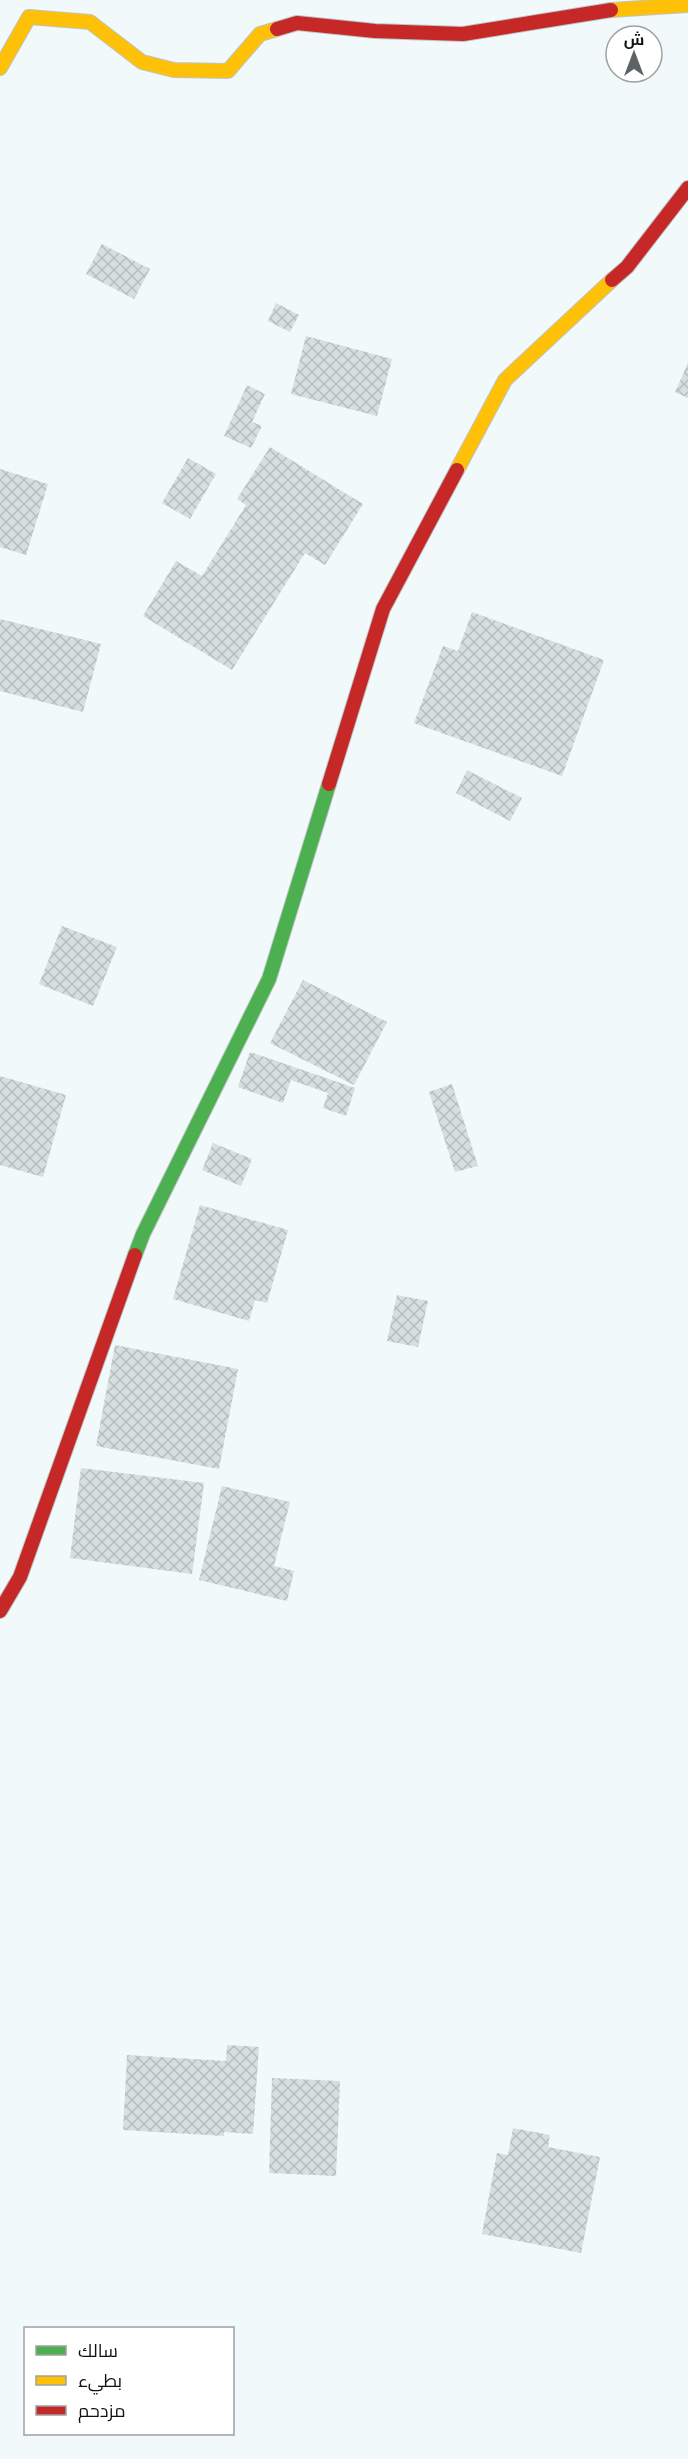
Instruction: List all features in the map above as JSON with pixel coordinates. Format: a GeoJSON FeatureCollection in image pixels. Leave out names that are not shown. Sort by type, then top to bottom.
{"type":"FeatureCollection","features":[{"type":"Feature","properties":{"kind":"street"},"geometry":{"type":"LineString","coordinates":[[0,68],[29,16],[90,22],[142,62],[174,70],[228,71],[260,34],[297,23],[375,31],[463,34],[606,10],[688,5]]}},
{"type":"Feature","properties":{"kind":"street"},"geometry":{"type":"LineString","coordinates":[[0,1611],[20,1577],[143,1234],[269,979],[383,609],[505,380],[627,267],[688,188]]}},
{"type":"Feature","properties":{"kind":"building"},"geometry":{"type":"Polygon","coordinates":[[[102,244],[150,269],[134,299],[86,274],[102,244]]]}},
{"type":"Feature","properties":{"kind":"building"},"geometry":{"type":"Polygon","coordinates":[[[276,303],[299,315],[290,332],[268,321],[276,303]]]}},
{"type":"Feature","properties":{"kind":"building"},"geometry":{"type":"Polygon","coordinates":[[[306,336],[392,359],[377,416],[291,394],[306,336]]]}},
{"type":"Feature","properties":{"kind":"building"},"geometry":{"type":"Polygon","coordinates":[[[688,363],[688,398],[675,392],[688,363]]]}},
{"type":"Feature","properties":{"kind":"building"},"geometry":{"type":"Polygon","coordinates":[[[247,385],[265,394],[252,422],[262,426],[251,448],[224,436],[247,385]]]}},
{"type":"Feature","properties":{"kind":"building"},"geometry":{"type":"Polygon","coordinates":[[[270,447],[363,504],[325,565],[305,553],[232,670],[143,616],[176,561],[202,576],[246,505],[237,499],[270,447]]]}},
{"type":"Feature","properties":{"kind":"building"},"geometry":{"type":"Polygon","coordinates":[[[188,458],[216,474],[190,519],[162,503],[188,458]]]}},
{"type":"Feature","properties":{"kind":"building"},"geometry":{"type":"Polygon","coordinates":[[[0,469],[48,484],[26,555],[0,547],[0,469]]]}},
{"type":"Feature","properties":{"kind":"building"},"geometry":{"type":"Polygon","coordinates":[[[472,612],[604,660],[562,776],[414,723],[443,646],[458,651],[472,612]]]}},
{"type":"Feature","properties":{"kind":"building"},"geometry":{"type":"Polygon","coordinates":[[[0,619],[101,644],[83,712],[0,691],[0,619]]]}},
{"type":"Feature","properties":{"kind":"building"},"geometry":{"type":"Polygon","coordinates":[[[467,770],[522,798],[510,821],[456,793],[467,770]]]}},
{"type":"Feature","properties":{"kind":"building"},"geometry":{"type":"Polygon","coordinates":[[[62,926],[117,947],[93,1006],[39,984],[62,926]]]}},
{"type":"Feature","properties":{"kind":"building"},"geometry":{"type":"Polygon","coordinates":[[[303,980],[387,1022],[354,1085],[270,1043],[303,980]]]}},
{"type":"Feature","properties":{"kind":"building"},"geometry":{"type":"Polygon","coordinates":[[[250,1052],[355,1088],[346,1116],[323,1108],[328,1093],[291,1080],[283,1103],[238,1087],[250,1052]]]}},
{"type":"Feature","properties":{"kind":"building"},"geometry":{"type":"Polygon","coordinates":[[[0,1076],[66,1095],[43,1177],[0,1165],[0,1076]]]}},
{"type":"Feature","properties":{"kind":"building"},"geometry":{"type":"Polygon","coordinates":[[[452,1084],[478,1166],[455,1172],[429,1092],[452,1084]]]}},
{"type":"Feature","properties":{"kind":"building"},"geometry":{"type":"Polygon","coordinates":[[[213,1143],[252,1159],[241,1186],[202,1170],[213,1143]]]}},
{"type":"Feature","properties":{"kind":"building"},"geometry":{"type":"Polygon","coordinates":[[[200,1205],[288,1230],[267,1303],[255,1300],[249,1321],[173,1299],[200,1205]]]}},
{"type":"Feature","properties":{"kind":"building"},"geometry":{"type":"Polygon","coordinates":[[[397,1295],[428,1301],[418,1347],[387,1341],[397,1295]]]}},
{"type":"Feature","properties":{"kind":"building"},"geometry":{"type":"Polygon","coordinates":[[[115,1345],[238,1369],[219,1469],[96,1446],[115,1345]]]}},
{"type":"Feature","properties":{"kind":"building"},"geometry":{"type":"Polygon","coordinates":[[[81,1468],[204,1483],[192,1574],[70,1558],[81,1468]]]}},
{"type":"Feature","properties":{"kind":"building"},"geometry":{"type":"Polygon","coordinates":[[[222,1486],[290,1502],[274,1566],[294,1571],[287,1601],[199,1580],[222,1486]]]}},
{"type":"Feature","properties":{"kind":"building"},"geometry":{"type":"Polygon","coordinates":[[[227,2045],[259,2047],[253,2134],[224,2132],[224,2136],[123,2130],[127,2055],[226,2061],[227,2045]]]}},
{"type":"Feature","properties":{"kind":"building"},"geometry":{"type":"Polygon","coordinates":[[[272,2078],[340,2081],[336,2176],[269,2173],[272,2078]]]}},
{"type":"Feature","properties":{"kind":"building"},"geometry":{"type":"Polygon","coordinates":[[[513,2128],[550,2135],[548,2147],[600,2157],[581,2253],[482,2234],[497,2153],[508,2155],[513,2128]]]}},
{"type":"Feature","properties":{"kind":"traffic: fast"},"geometry":{"type":"LineString","coordinates":[[135,1255],[143,1234],[269,979],[329,784]]}},
{"type":"Feature","properties":{"kind":"traffic: slow"},"geometry":{"type":"LineString","coordinates":[[611,10],[688,5]]}},
{"type":"Feature","properties":{"kind":"traffic: slow"},"geometry":{"type":"LineString","coordinates":[[0,68],[29,17],[90,22],[142,62],[174,70],[228,71],[260,34],[277,29]]}},
{"type":"Feature","properties":{"kind":"traffic: slow"},"geometry":{"type":"LineString","coordinates":[[457,470],[505,380],[612,280]]}},
{"type":"Feature","properties":{"kind":"traffic: jam"},"geometry":{"type":"LineString","coordinates":[[277,29],[297,23],[375,31],[463,34],[611,10]]}},
{"type":"Feature","properties":{"kind":"traffic: jam"},"geometry":{"type":"LineString","coordinates":[[612,280],[627,267],[688,188]]}},
{"type":"Feature","properties":{"kind":"traffic: jam"},"geometry":{"type":"LineString","coordinates":[[329,784],[383,609],[457,470]]}},
{"type":"Feature","properties":{"kind":"traffic: jam"},"geometry":{"type":"LineString","coordinates":[[0,1611],[20,1577],[135,1255]]}}]}
